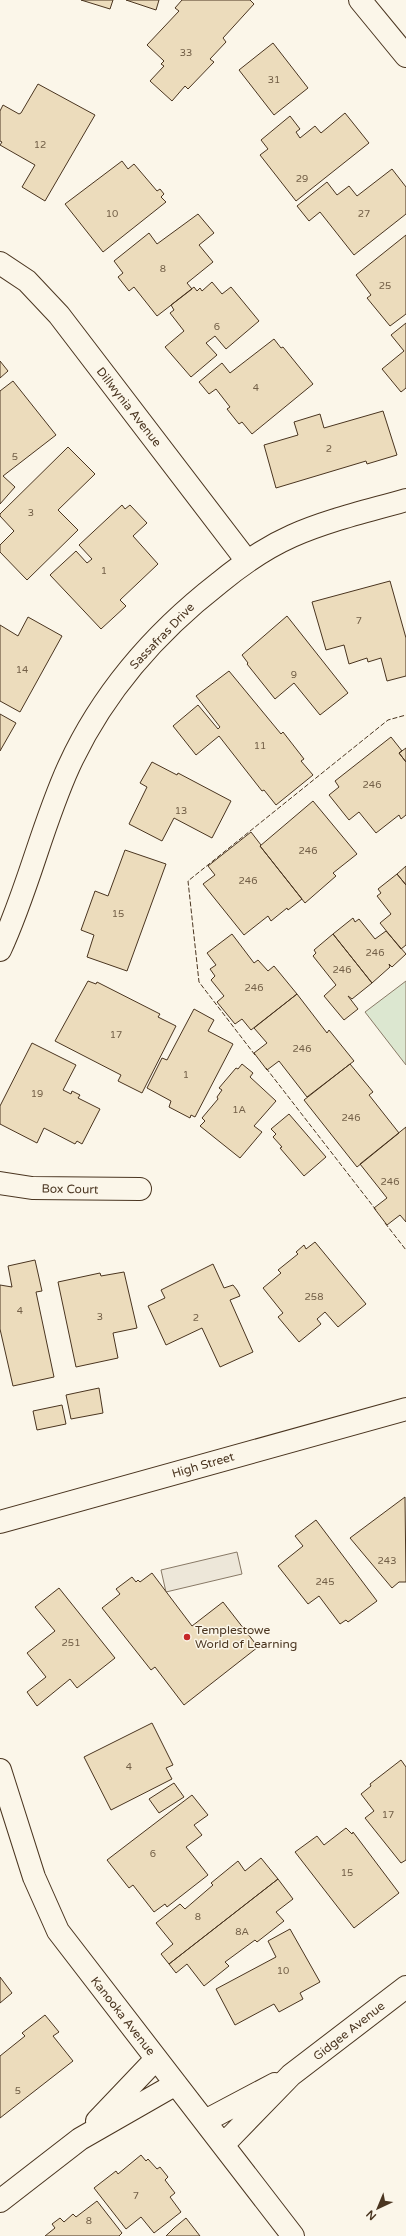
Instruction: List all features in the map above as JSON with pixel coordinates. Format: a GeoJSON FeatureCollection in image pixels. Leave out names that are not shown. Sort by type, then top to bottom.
{"type":"FeatureCollection","features":[{"type":"Feature","properties":{"kind":"street"},"geometry":{"type":"LineString","coordinates":[[360,0],[406,56]]}},
{"type":"Feature","properties":{"kind":"street","name":"Dillwynia Avenue"},"geometry":{"type":"LineString","coordinates":[[0,263],[27,281],[59,315],[247,561]]}},
{"type":"Feature","properties":{"kind":"street","name":"Sassafras Drive"},"geometry":{"type":"LineString","coordinates":[[0,950],[69,766],[97,714],[123,677],[156,638],[197,600],[247,561],[293,535],[338,519],[406,500]]}},
{"type":"Feature","properties":{"kind":"street","name":"Box Court"},"geometry":{"type":"LineString","coordinates":[[0,1183],[32,1188],[140,1189]]}},
{"type":"Feature","properties":{"kind":"street","name":"High Street"},"geometry":{"type":"LineString","coordinates":[[0,1522],[406,1409]]}},
{"type":"Feature","properties":{"kind":"street","name":"Kanooka Avenue"},"geometry":{"type":"LineString","coordinates":[[0,1770],[34,1877],[51,1919],[77,1956],[293,2236]]}},
{"type":"Feature","properties":{"kind":"street","name":"Gidgee Avenue"},"geometry":{"type":"LineString","coordinates":[[223,2146],[292,2075],[406,1987]]}},
{"type":"Feature","properties":{"kind":"street"},"geometry":{"type":"LineString","coordinates":[[80,2139],[156,2059]]}},
{"type":"Feature","properties":{"kind":"street","name":"Gidgee Avenue"},"geometry":{"type":"LineString","coordinates":[[205,2121],[292,2075]]}},
{"type":"Feature","properties":{"kind":"street"},"geometry":{"type":"LineString","coordinates":[[0,2201],[80,2139],[176,2084]]}},
{"type":"Feature","properties":{"kind":"green space"},"geometry":{"type":"Polygon","coordinates":[[[406,981],[406,1065],[365,1012],[406,981]]]}},
{"type":"Feature","properties":{"kind":"shaded area"},"geometry":{"type":"Polygon","coordinates":[[[237,1552],[242,1574],[166,1592],[161,1570],[237,1552]]]}},
{"type":"Feature","properties":{"kind":"building"},"geometry":{"type":"Polygon","coordinates":[[[81,0],[113,0],[110,9],[81,0]]]}},
{"type":"Feature","properties":{"kind":"building"},"geometry":{"type":"Polygon","coordinates":[[[126,0],[159,0],[156,10],[126,0]]]}},
{"type":"Feature","properties":{"kind":"building"},"geometry":{"type":"Polygon","coordinates":[[[182,0],[250,0],[254,4],[223,38],[226,42],[210,59],[214,62],[188,89],[185,86],[172,101],[150,81],[164,66],[161,64],[164,61],[147,45],[179,11],[175,8],[182,0]]]}},
{"type":"Feature","properties":{"kind":"building"},"geometry":{"type":"Polygon","coordinates":[[[273,43],[308,88],[274,115],[239,70],[273,43]]]}},
{"type":"Feature","properties":{"kind":"building"},"geometry":{"type":"Polygon","coordinates":[[[38,84],[95,115],[45,201],[22,187],[35,165],[0,145],[2,142],[0,141],[0,111],[3,105],[19,114],[21,113],[38,84]]]}},
{"type":"Feature","properties":{"kind":"building"},"geometry":{"type":"Polygon","coordinates":[[[345,113],[369,143],[296,201],[260,155],[268,149],[261,140],[290,116],[300,129],[296,132],[300,138],[315,126],[321,133],[345,113]]]}},
{"type":"Feature","properties":{"kind":"building"},"geometry":{"type":"Polygon","coordinates":[[[122,161],[128,169],[134,164],[157,191],[160,189],[164,194],[161,197],[166,202],[103,252],[65,204],[122,161]]]}},
{"type":"Feature","properties":{"kind":"building"},"geometry":{"type":"Polygon","coordinates":[[[392,169],[406,187],[406,214],[354,255],[320,212],[309,221],[297,206],[327,182],[337,195],[349,186],[357,196],[392,169]]]}},
{"type":"Feature","properties":{"kind":"building"},"geometry":{"type":"Polygon","coordinates":[[[198,214],[214,233],[199,245],[213,262],[187,283],[192,289],[157,316],[134,287],[129,291],[118,277],[123,273],[114,261],[149,233],[157,244],[198,214]]]}},
{"type":"Feature","properties":{"kind":"building"},"geometry":{"type":"Polygon","coordinates":[[[406,235],[406,314],[390,326],[367,298],[371,295],[356,275],[406,235]]]}},
{"type":"Feature","properties":{"kind":"building"},"geometry":{"type":"Polygon","coordinates":[[[212,282],[222,294],[231,287],[259,321],[226,349],[215,336],[206,343],[217,355],[191,377],[165,347],[184,331],[170,313],[174,310],[171,305],[194,287],[197,291],[200,288],[202,291],[212,282]]]}},
{"type":"Feature","properties":{"kind":"building"},"geometry":{"type":"Polygon","coordinates":[[[406,323],[406,388],[401,392],[382,369],[404,351],[391,335],[406,323]]]}},
{"type":"Feature","properties":{"kind":"building"},"geometry":{"type":"Polygon","coordinates":[[[274,339],[281,348],[283,347],[313,384],[252,434],[242,422],[239,424],[227,409],[230,407],[216,389],[209,394],[199,382],[222,363],[230,373],[274,339]]]}},
{"type":"Feature","properties":{"kind":"building"},"geometry":{"type":"Polygon","coordinates":[[[0,361],[8,371],[0,378],[0,361]]]}},
{"type":"Feature","properties":{"kind":"building"},"geometry":{"type":"Polygon","coordinates":[[[13,381],[56,435],[3,476],[15,487],[0,504],[0,391],[13,381]]]}},
{"type":"Feature","properties":{"kind":"building"},"geometry":{"type":"Polygon","coordinates":[[[383,411],[397,455],[367,464],[366,461],[276,488],[264,445],[298,435],[294,422],[320,414],[324,428],[383,411]]]}},
{"type":"Feature","properties":{"kind":"building"},"geometry":{"type":"Polygon","coordinates":[[[68,447],[95,474],[58,510],[78,530],[27,580],[0,552],[0,545],[14,531],[0,516],[0,514],[68,447]]]}},
{"type":"Feature","properties":{"kind":"building"},"geometry":{"type":"Polygon","coordinates":[[[122,505],[125,509],[130,505],[147,523],[133,536],[158,564],[120,600],[126,606],[101,629],[50,575],[76,551],[87,563],[92,559],[79,545],[122,505]]]}},
{"type":"Feature","properties":{"kind":"building"},"geometry":{"type":"Polygon","coordinates":[[[390,581],[406,638],[406,676],[387,681],[381,658],[368,662],[367,658],[349,664],[344,645],[326,650],[312,602],[390,581]]]}},
{"type":"Feature","properties":{"kind":"building"},"geometry":{"type":"Polygon","coordinates":[[[287,616],[348,693],[320,715],[294,683],[275,699],[247,664],[248,663],[242,655],[287,616]]]}},
{"type":"Feature","properties":{"kind":"building"},"geometry":{"type":"Polygon","coordinates":[[[28,617],[62,636],[20,712],[0,701],[0,625],[18,636],[28,617]]]}},
{"type":"Feature","properties":{"kind":"building"},"geometry":{"type":"Polygon","coordinates":[[[229,671],[281,734],[283,732],[304,759],[301,761],[313,775],[276,805],[264,790],[262,791],[219,736],[196,755],[173,726],[198,705],[218,729],[220,727],[196,696],[229,671]]]}},
{"type":"Feature","properties":{"kind":"building"},"geometry":{"type":"Polygon","coordinates":[[[0,714],[16,723],[0,751],[0,714]]]}},
{"type":"Feature","properties":{"kind":"building"},"geometry":{"type":"Polygon","coordinates":[[[391,737],[402,751],[399,753],[406,762],[406,815],[401,819],[399,815],[376,833],[359,812],[349,820],[329,795],[339,787],[335,781],[391,737]]]}},
{"type":"Feature","properties":{"kind":"building"},"geometry":{"type":"Polygon","coordinates":[[[406,748],[406,762],[399,753],[406,748]]]}},
{"type":"Feature","properties":{"kind":"building"},"geometry":{"type":"Polygon","coordinates":[[[152,762],[177,775],[178,773],[231,801],[212,838],[174,818],[162,841],[129,824],[147,787],[140,783],[152,762]]]}},
{"type":"Feature","properties":{"kind":"building"},"geometry":{"type":"Polygon","coordinates":[[[313,801],[357,854],[333,873],[336,876],[305,903],[260,846],[313,801]]]}},
{"type":"Feature","properties":{"kind":"building"},"geometry":{"type":"Polygon","coordinates":[[[251,832],[261,845],[260,846],[302,899],[288,910],[287,908],[271,921],[268,916],[244,935],[203,884],[215,875],[208,866],[251,832]]]}},
{"type":"Feature","properties":{"kind":"building"},"geometry":{"type":"Polygon","coordinates":[[[125,850],[166,864],[127,971],[87,957],[94,935],[81,930],[95,891],[108,896],[125,850]]]}},
{"type":"Feature","properties":{"kind":"building"},"geometry":{"type":"Polygon","coordinates":[[[406,866],[406,885],[397,874],[406,866]]]}},
{"type":"Feature","properties":{"kind":"building"},"geometry":{"type":"Polygon","coordinates":[[[397,874],[406,885],[406,945],[401,949],[380,923],[391,914],[377,896],[381,893],[378,889],[397,874]]]}},
{"type":"Feature","properties":{"kind":"building"},"geometry":{"type":"Polygon","coordinates":[[[353,918],[355,922],[359,919],[375,939],[386,931],[406,954],[392,967],[389,964],[390,967],[372,983],[333,934],[353,918]]]}},
{"type":"Feature","properties":{"kind":"building"},"geometry":{"type":"Polygon","coordinates":[[[232,934],[254,963],[258,960],[268,971],[274,966],[297,994],[251,1030],[242,1019],[235,1024],[217,1002],[224,996],[211,980],[215,976],[210,969],[216,965],[207,953],[232,934]]]}},
{"type":"Feature","properties":{"kind":"building"},"geometry":{"type":"Polygon","coordinates":[[[333,934],[372,983],[352,999],[348,996],[358,1009],[344,1020],[324,996],[336,985],[313,956],[316,953],[314,950],[333,934]]]}},
{"type":"Feature","properties":{"kind":"building"},"geometry":{"type":"Polygon","coordinates":[[[88,981],[96,984],[97,982],[160,1014],[158,1017],[176,1026],[142,1093],[118,1081],[121,1075],[55,1041],[88,981]]]}},
{"type":"Feature","properties":{"kind":"building"},"geometry":{"type":"Polygon","coordinates":[[[297,994],[327,1033],[329,1030],[354,1061],[307,1097],[279,1061],[267,1070],[254,1053],[267,1043],[254,1028],[297,994]]]}},
{"type":"Feature","properties":{"kind":"building"},"geometry":{"type":"Polygon","coordinates":[[[194,1009],[214,1020],[208,1031],[233,1044],[195,1117],[191,1115],[190,1118],[169,1107],[171,1101],[147,1088],[162,1058],[167,1060],[194,1009]]]}},
{"type":"Feature","properties":{"kind":"building"},"geometry":{"type":"Polygon","coordinates":[[[32,1043],[76,1065],[63,1090],[71,1094],[72,1091],[80,1095],[78,1098],[100,1109],[82,1144],[77,1141],[75,1144],[44,1128],[37,1143],[0,1124],[0,1106],[32,1043]]]}},
{"type":"Feature","properties":{"kind":"building"},"geometry":{"type":"Polygon","coordinates":[[[242,1064],[253,1073],[250,1077],[276,1101],[254,1126],[262,1132],[240,1158],[200,1126],[205,1121],[202,1118],[218,1099],[217,1097],[222,1090],[219,1088],[236,1068],[238,1069],[242,1064]]]}},
{"type":"Feature","properties":{"kind":"building"},"geometry":{"type":"Polygon","coordinates":[[[350,1064],[373,1092],[369,1095],[399,1133],[357,1167],[304,1100],[350,1064]]]}},
{"type":"Feature","properties":{"kind":"building"},"geometry":{"type":"Polygon","coordinates":[[[289,1114],[326,1157],[304,1176],[280,1148],[282,1147],[273,1137],[276,1134],[271,1129],[289,1114]]]}},
{"type":"Feature","properties":{"kind":"building"},"geometry":{"type":"Polygon","coordinates":[[[406,1127],[406,1222],[400,1215],[387,1225],[374,1208],[387,1198],[360,1164],[406,1127]]]}},
{"type":"Feature","properties":{"kind":"building"},"geometry":{"type":"Polygon","coordinates":[[[315,1242],[366,1304],[338,1327],[325,1312],[317,1319],[321,1324],[299,1342],[278,1317],[283,1313],[263,1288],[281,1273],[278,1270],[298,1254],[296,1252],[304,1245],[306,1249],[315,1242]]]}},
{"type":"Feature","properties":{"kind":"building"},"geometry":{"type":"Polygon","coordinates":[[[35,1260],[42,1291],[36,1292],[54,1377],[13,1386],[0,1329],[0,1285],[12,1287],[8,1266],[35,1260]]]}},
{"type":"Feature","properties":{"kind":"building"},"geometry":{"type":"Polygon","coordinates":[[[213,1264],[224,1288],[233,1285],[240,1296],[230,1300],[253,1352],[220,1367],[202,1328],[166,1345],[148,1306],[165,1298],[161,1290],[213,1264]]]}},
{"type":"Feature","properties":{"kind":"building"},"geometry":{"type":"Polygon","coordinates":[[[124,1272],[137,1328],[113,1333],[118,1358],[76,1367],[58,1282],[100,1273],[101,1276],[124,1272]]]}},
{"type":"Feature","properties":{"kind":"building"},"geometry":{"type":"Polygon","coordinates":[[[99,1388],[103,1413],[71,1419],[66,1395],[99,1388]]]}},
{"type":"Feature","properties":{"kind":"building"},"geometry":{"type":"Polygon","coordinates":[[[62,1405],[66,1424],[37,1430],[33,1411],[62,1405]]]}},
{"type":"Feature","properties":{"kind":"building"},"geometry":{"type":"Polygon","coordinates":[[[405,1497],[406,1582],[399,1582],[392,1588],[350,1538],[405,1497]]]}},
{"type":"Feature","properties":{"kind":"building"},"geometry":{"type":"Polygon","coordinates":[[[316,1520],[377,1601],[348,1622],[346,1620],[340,1624],[319,1596],[308,1604],[278,1566],[303,1546],[295,1536],[316,1520]]]}},
{"type":"Feature","properties":{"kind":"building","name":"Templestowe World of Learning"},"geometry":{"type":"Polygon","coordinates":[[[152,1573],[192,1626],[223,1602],[258,1647],[184,1705],[155,1667],[151,1670],[102,1608],[120,1594],[116,1589],[132,1577],[136,1582],[138,1580],[140,1582],[152,1573]]]}},
{"type":"Feature","properties":{"kind":"building"},"geometry":{"type":"Polygon","coordinates":[[[59,1588],[115,1658],[77,1688],[70,1679],[37,1706],[27,1692],[46,1677],[27,1653],[55,1631],[35,1607],[59,1588]]]}},
{"type":"Feature","properties":{"kind":"building"},"geometry":{"type":"Polygon","coordinates":[[[152,1723],[173,1765],[166,1768],[172,1779],[111,1810],[84,1757],[152,1723]]]}},
{"type":"Feature","properties":{"kind":"building"},"geometry":{"type":"Polygon","coordinates":[[[401,1760],[406,1767],[406,1860],[401,1863],[365,1818],[374,1811],[361,1794],[371,1786],[370,1784],[401,1760]]]}},
{"type":"Feature","properties":{"kind":"building"},"geometry":{"type":"Polygon","coordinates":[[[174,1783],[184,1797],[159,1813],[149,1799],[174,1783]]]}},
{"type":"Feature","properties":{"kind":"building"},"geometry":{"type":"Polygon","coordinates":[[[192,1795],[208,1815],[194,1825],[202,1835],[186,1847],[208,1875],[167,1907],[165,1904],[154,1912],[133,1885],[129,1888],[107,1860],[192,1795]]]}},
{"type":"Feature","properties":{"kind":"building"},"geometry":{"type":"Polygon","coordinates":[[[346,1828],[352,1834],[353,1832],[399,1893],[354,1928],[295,1852],[317,1836],[324,1845],[346,1828]]]}},
{"type":"Feature","properties":{"kind":"building"},"geometry":{"type":"Polygon","coordinates":[[[261,1858],[278,1879],[169,1964],[161,1954],[173,1944],[156,1923],[180,1904],[185,1909],[213,1885],[211,1883],[238,1861],[245,1871],[261,1858]]]}},
{"type":"Feature","properties":{"kind":"building"},"geometry":{"type":"Polygon","coordinates":[[[278,1879],[293,1899],[276,1912],[284,1921],[257,1942],[255,1940],[225,1962],[229,1966],[204,1986],[187,1964],[176,1973],[169,1964],[278,1879]]]}},
{"type":"Feature","properties":{"kind":"building"},"geometry":{"type":"Polygon","coordinates":[[[290,1929],[320,1982],[300,1993],[303,1999],[279,2012],[274,2004],[235,2025],[216,1989],[276,1957],[268,1941],[290,1929]]]}},
{"type":"Feature","properties":{"kind":"building"},"geometry":{"type":"Polygon","coordinates":[[[0,1977],[12,1993],[0,2003],[0,1977]]]}},
{"type":"Feature","properties":{"kind":"building"},"geometry":{"type":"Polygon","coordinates":[[[45,2015],[59,2032],[53,2036],[73,2061],[0,2118],[0,2056],[25,2036],[22,2033],[45,2015]]]}},
{"type":"Feature","properties":{"kind":"building"},"geometry":{"type":"Polygon","coordinates":[[[141,2155],[146,2161],[148,2159],[157,2169],[160,2167],[168,2177],[165,2180],[175,2193],[170,2197],[181,2212],[154,2233],[141,2217],[126,2229],[94,2188],[116,2171],[118,2174],[141,2155]]]}},
{"type":"Feature","properties":{"kind":"building"},"geometry":{"type":"Polygon","coordinates":[[[97,2201],[122,2233],[119,2236],[45,2236],[55,2228],[52,2224],[60,2218],[64,2222],[73,2214],[76,2217],[97,2201]]]}},
{"type":"Feature","properties":{"kind":"building"},"geometry":{"type":"Polygon","coordinates":[[[186,2218],[200,2236],[166,2236],[174,2228],[186,2218]]]}},
{"type":"Feature","properties":{"kind":"fence"},"geometry":{"type":"LineString","coordinates":[[255,1055],[199,982],[188,881],[388,720],[406,715]]}},
{"type":"Feature","properties":{"kind":"fence"},"geometry":{"type":"LineString","coordinates":[[266,1068],[376,1210]]}},
{"type":"Feature","properties":{"kind":"fence"},"geometry":{"type":"LineString","coordinates":[[385,1223],[406,1250]]}},
{"type":"Feature","properties":{"kind":"place","name":"Templestowe World of Learning"},"geometry":{"type":"Point","coordinates":[187,1637]}}]}
